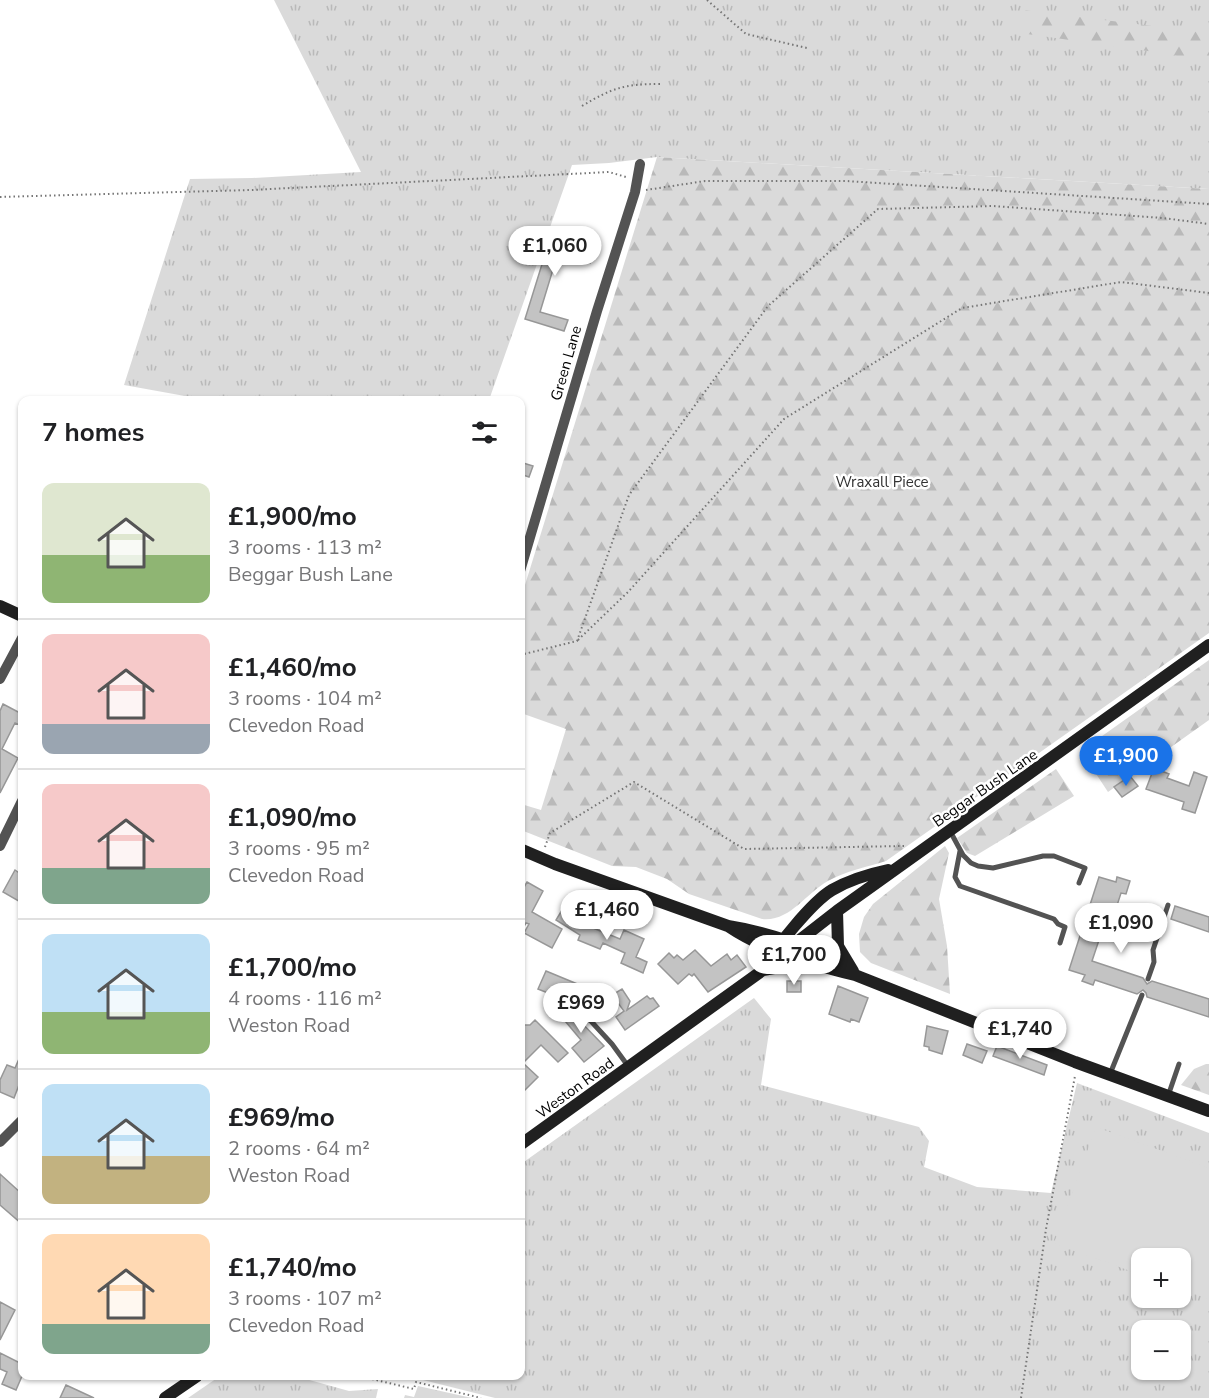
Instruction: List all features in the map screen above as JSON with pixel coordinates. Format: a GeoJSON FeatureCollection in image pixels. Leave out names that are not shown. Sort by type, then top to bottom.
{"type":"FeatureCollection","features":[{"type":"Feature","properties":{"kind":"main road"},"geometry":{"type":"LineString","coordinates":[[0,606],[18,614]]}},
{"type":"Feature","properties":{"kind":"main road","name":"Beggar Bush Lane"},"geometry":{"type":"LineString","coordinates":[[785,947],[1209,645]]}},
{"type":"Feature","properties":{"kind":"main road"},"geometry":{"type":"LineString","coordinates":[[525,851],[728,926],[748,939],[831,958],[855,975],[1110,1075],[1209,1111]]}},
{"type":"Feature","properties":{"kind":"main road","name":"Beggar Bush Lane"},"geometry":{"type":"LineString","coordinates":[[785,947],[804,916],[830,891],[850,882],[893,869]]}},
{"type":"Feature","properties":{"kind":"main road"},"geometry":{"type":"LineString","coordinates":[[837,910],[838,946],[855,975]]}},
{"type":"Feature","properties":{"kind":"main road","name":"Weston Road"},"geometry":{"type":"LineString","coordinates":[[525,1141],[763,970],[785,947]]}},
{"type":"Feature","properties":{"kind":"main road"},"geometry":{"type":"LineString","coordinates":[[165,1398],[191,1380]]}},
{"type":"Feature","properties":{"kind":"street","name":"Green Lane"},"geometry":{"type":"LineString","coordinates":[[525,554],[636,186],[640,164]]}},
{"type":"Feature","properties":{"kind":"street"},"geometry":{"type":"LineString","coordinates":[[0,679],[18,645]]}},
{"type":"Feature","properties":{"kind":"street"},"geometry":{"type":"LineString","coordinates":[[0,846],[18,809]]}},
{"type":"Feature","properties":{"kind":"street"},"geometry":{"type":"LineString","coordinates":[[1,1138],[18,1123]]}},
{"type":"Feature","properties":{"kind":"lane"},"geometry":{"type":"LineString","coordinates":[[950,831],[971,863],[993,868],[1043,856],[1054,856],[1085,868],[1079,883]]}},
{"type":"Feature","properties":{"kind":"lane"},"geometry":{"type":"LineString","coordinates":[[960,849],[955,877],[960,886],[1054,919],[1065,927],[1060,943]]}},
{"type":"Feature","properties":{"kind":"lane"},"geometry":{"type":"LineString","coordinates":[[1148,979],[1168,905]]}},
{"type":"Feature","properties":{"kind":"lane"},"geometry":{"type":"LineString","coordinates":[[1110,1075],[1142,995]]}},
{"type":"Feature","properties":{"kind":"lane"},"geometry":{"type":"LineString","coordinates":[[577,1006],[612,1044],[629,1067]]}},
{"type":"Feature","properties":{"kind":"lane"},"geometry":{"type":"LineString","coordinates":[[1168,1096],[1179,1064]]}},
{"type":"Feature","properties":{"kind":"path"},"geometry":{"type":"LineString","coordinates":[[707,0],[746,34],[807,48]]}},
{"type":"Feature","properties":{"kind":"path"},"geometry":{"type":"LineString","coordinates":[[582,106],[619,87],[660,84]]}},
{"type":"Feature","properties":{"kind":"path"},"geometry":{"type":"LineString","coordinates":[[0,197],[251,190],[609,172],[636,186],[705,182],[846,182],[1209,204]]}},
{"type":"Feature","properties":{"kind":"path"},"geometry":{"type":"LineString","coordinates":[[577,641],[629,495],[768,306],[878,208],[993,206],[1162,218],[1209,224]]}},
{"type":"Feature","properties":{"kind":"path"},"geometry":{"type":"LineString","coordinates":[[525,654],[577,641],[628,592],[784,419],[962,308],[1121,282],[1209,293]]}},
{"type":"Feature","properties":{"kind":"path"},"geometry":{"type":"LineString","coordinates":[[542,858],[550,833],[634,782],[744,849],[905,846]]}},
{"type":"Feature","properties":{"kind":"path"},"geometry":{"type":"LineString","coordinates":[[1021,1398],[1046,1229],[1074,1082]]}},
{"type":"Feature","properties":{"kind":"path"},"geometry":{"type":"LineString","coordinates":[[376,1380],[414,1389],[416,1382],[481,1398]]}},
{"type":"Feature","properties":{"kind":"green space"},"geometry":{"type":"Polygon","coordinates":[[[274,0],[1209,0],[1209,189],[657,157],[572,165],[490,396],[185,396],[124,385],[190,179],[361,172],[274,0]]]}},
{"type":"Feature","properties":{"kind":"green space"},"geometry":{"type":"Polygon","coordinates":[[[1023,10],[1209,33],[1209,64],[1169,54],[1020,33],[1023,10]]]}},
{"type":"Feature","properties":{"kind":"green space","name":"Wraxall Piece"},"geometry":{"type":"Polygon","coordinates":[[[657,157],[1209,189],[1209,633],[886,861],[828,881],[781,916],[762,919],[689,894],[667,879],[636,867],[612,866],[525,832],[525,805],[541,810],[566,729],[525,714],[525,585],[657,157]]]}},
{"type":"Feature","properties":{"kind":"green space"},"geometry":{"type":"Polygon","coordinates":[[[1209,660],[1209,720],[1108,792],[1081,751],[1209,660]]]}},
{"type":"Feature","properties":{"kind":"green space"},"geometry":{"type":"Polygon","coordinates":[[[1056,769],[1074,796],[975,856],[967,853],[957,838],[1056,769]]]}},
{"type":"Feature","properties":{"kind":"green space"},"geometry":{"type":"Polygon","coordinates":[[[945,846],[949,853],[939,899],[947,946],[950,994],[871,963],[860,952],[859,934],[864,917],[873,904],[945,846]]]}},
{"type":"Feature","properties":{"kind":"green space"},"geometry":{"type":"Polygon","coordinates":[[[754,998],[771,1019],[761,1085],[919,1127],[929,1141],[924,1167],[977,1187],[1051,1193],[1077,1083],[1209,1133],[1209,1398],[495,1398],[423,1380],[525,1380],[525,1161],[754,998]]]}},
{"type":"Feature","properties":{"kind":"green space"},"geometry":{"type":"Polygon","coordinates":[[[1209,1064],[1209,1095],[1181,1085],[1194,1069],[1209,1064]]]}},
{"type":"Feature","properties":{"kind":"green space"},"geometry":{"type":"Polygon","coordinates":[[[1096,1127],[1209,1168],[1209,1299],[1191,1293],[1191,1248],[1131,1248],[1131,1271],[1054,1243],[1096,1127]]]}},
{"type":"Feature","properties":{"kind":"green space"},"geometry":{"type":"Polygon","coordinates":[[[214,1380],[309,1380],[349,1391],[378,1389],[376,1398],[188,1398],[214,1380]]]}},
{"type":"Feature","properties":{"kind":"green space"},"geometry":{"type":"Polygon","coordinates":[[[418,1386],[472,1398],[404,1398],[405,1395],[414,1397],[418,1386]]]}},
{"type":"Feature","properties":{"kind":"building"},"geometry":{"type":"Polygon","coordinates":[[[552,232],[596,248],[590,263],[558,253],[540,312],[568,320],[564,331],[525,319],[552,232]]]}},
{"type":"Feature","properties":{"kind":"building"},"geometry":{"type":"Polygon","coordinates":[[[525,464],[533,466],[529,477],[525,476],[525,464]]]}},
{"type":"Feature","properties":{"kind":"building"},"geometry":{"type":"Polygon","coordinates":[[[3,704],[18,712],[18,724],[15,723],[2,749],[18,758],[0,793],[0,711],[3,704]]]}},
{"type":"Feature","properties":{"kind":"building"},"geometry":{"type":"Polygon","coordinates":[[[1154,768],[1169,774],[1167,778],[1189,786],[1194,772],[1207,777],[1195,813],[1182,809],[1184,802],[1146,789],[1154,768]]]}},
{"type":"Feature","properties":{"kind":"building"},"geometry":{"type":"Polygon","coordinates":[[[1130,776],[1138,786],[1122,797],[1114,787],[1130,776]]]}},
{"type":"Feature","properties":{"kind":"building"},"geometry":{"type":"Polygon","coordinates":[[[15,870],[18,872],[18,901],[3,892],[15,870]]]}},
{"type":"Feature","properties":{"kind":"building"},"geometry":{"type":"Polygon","coordinates":[[[1099,877],[1116,882],[1117,877],[1130,881],[1126,894],[1121,893],[1109,930],[1103,928],[1092,961],[1143,978],[1147,984],[1152,981],[1209,999],[1209,1017],[1147,997],[1143,990],[1137,994],[1095,980],[1093,985],[1082,981],[1085,975],[1069,970],[1099,877]]]}},
{"type":"Feature","properties":{"kind":"building"},"geometry":{"type":"Polygon","coordinates":[[[527,882],[543,891],[532,912],[562,929],[552,948],[525,934],[529,924],[525,925],[525,885],[527,882]]]}},
{"type":"Feature","properties":{"kind":"building"},"geometry":{"type":"Polygon","coordinates":[[[1175,906],[1209,917],[1209,932],[1171,919],[1175,906]]]}},
{"type":"Feature","properties":{"kind":"building"},"geometry":{"type":"Polygon","coordinates":[[[562,910],[582,921],[581,923],[620,939],[624,930],[644,939],[636,957],[647,962],[643,973],[621,963],[625,953],[603,943],[600,949],[578,940],[580,935],[556,920],[562,910]]]}},
{"type":"Feature","properties":{"kind":"building"},"geometry":{"type":"Polygon","coordinates":[[[695,950],[711,966],[727,954],[731,960],[737,955],[746,967],[708,992],[694,974],[692,976],[689,974],[678,984],[658,964],[669,953],[674,958],[677,955],[683,960],[695,950]]]}},
{"type":"Feature","properties":{"kind":"building"},"geometry":{"type":"Polygon","coordinates":[[[546,971],[587,988],[581,1003],[577,1001],[573,1003],[538,989],[546,971]]]}},
{"type":"Feature","properties":{"kind":"building"},"geometry":{"type":"Polygon","coordinates":[[[787,981],[801,981],[801,992],[787,992],[787,981]]]}},
{"type":"Feature","properties":{"kind":"building"},"geometry":{"type":"Polygon","coordinates":[[[838,986],[868,998],[859,1022],[851,1019],[850,1022],[829,1014],[838,986]]]}},
{"type":"Feature","properties":{"kind":"building"},"geometry":{"type":"Polygon","coordinates":[[[622,989],[630,1001],[627,1010],[647,996],[650,999],[653,998],[659,1006],[625,1030],[616,1017],[624,1011],[612,995],[622,989]]]}},
{"type":"Feature","properties":{"kind":"building"},"geometry":{"type":"Polygon","coordinates":[[[572,1006],[577,1013],[575,1016],[604,1046],[584,1062],[572,1048],[581,1040],[555,1009],[572,1006]]]}},
{"type":"Feature","properties":{"kind":"building"},"geometry":{"type":"Polygon","coordinates":[[[535,1020],[568,1053],[558,1062],[541,1045],[525,1061],[525,1025],[530,1025],[535,1020]]]}},
{"type":"Feature","properties":{"kind":"building"},"geometry":{"type":"Polygon","coordinates":[[[927,1026],[948,1031],[942,1054],[924,1046],[927,1026]]]}},
{"type":"Feature","properties":{"kind":"building"},"geometry":{"type":"Polygon","coordinates":[[[967,1044],[987,1051],[982,1063],[963,1055],[967,1044]]]}},
{"type":"Feature","properties":{"kind":"building"},"geometry":{"type":"Polygon","coordinates":[[[997,1046],[1047,1065],[1044,1075],[993,1056],[997,1046]]]}},
{"type":"Feature","properties":{"kind":"building"},"geometry":{"type":"Polygon","coordinates":[[[18,1061],[18,1088],[14,1098],[0,1092],[0,1080],[7,1065],[15,1068],[18,1061]]]}},
{"type":"Feature","properties":{"kind":"building"},"geometry":{"type":"Polygon","coordinates":[[[525,1065],[538,1077],[525,1090],[525,1065]]]}},
{"type":"Feature","properties":{"kind":"building"},"geometry":{"type":"Polygon","coordinates":[[[0,1174],[18,1190],[18,1221],[0,1205],[0,1174]]]}},
{"type":"Feature","properties":{"kind":"building"},"geometry":{"type":"Polygon","coordinates":[[[0,1302],[15,1310],[0,1340],[0,1302]]]}},
{"type":"Feature","properties":{"kind":"building"},"geometry":{"type":"Polygon","coordinates":[[[0,1353],[18,1362],[18,1380],[20,1380],[16,1390],[2,1384],[7,1372],[0,1369],[0,1353]]]}},
{"type":"Feature","properties":{"kind":"building"},"geometry":{"type":"Polygon","coordinates":[[[66,1385],[94,1398],[60,1398],[66,1385]]]}}]}
